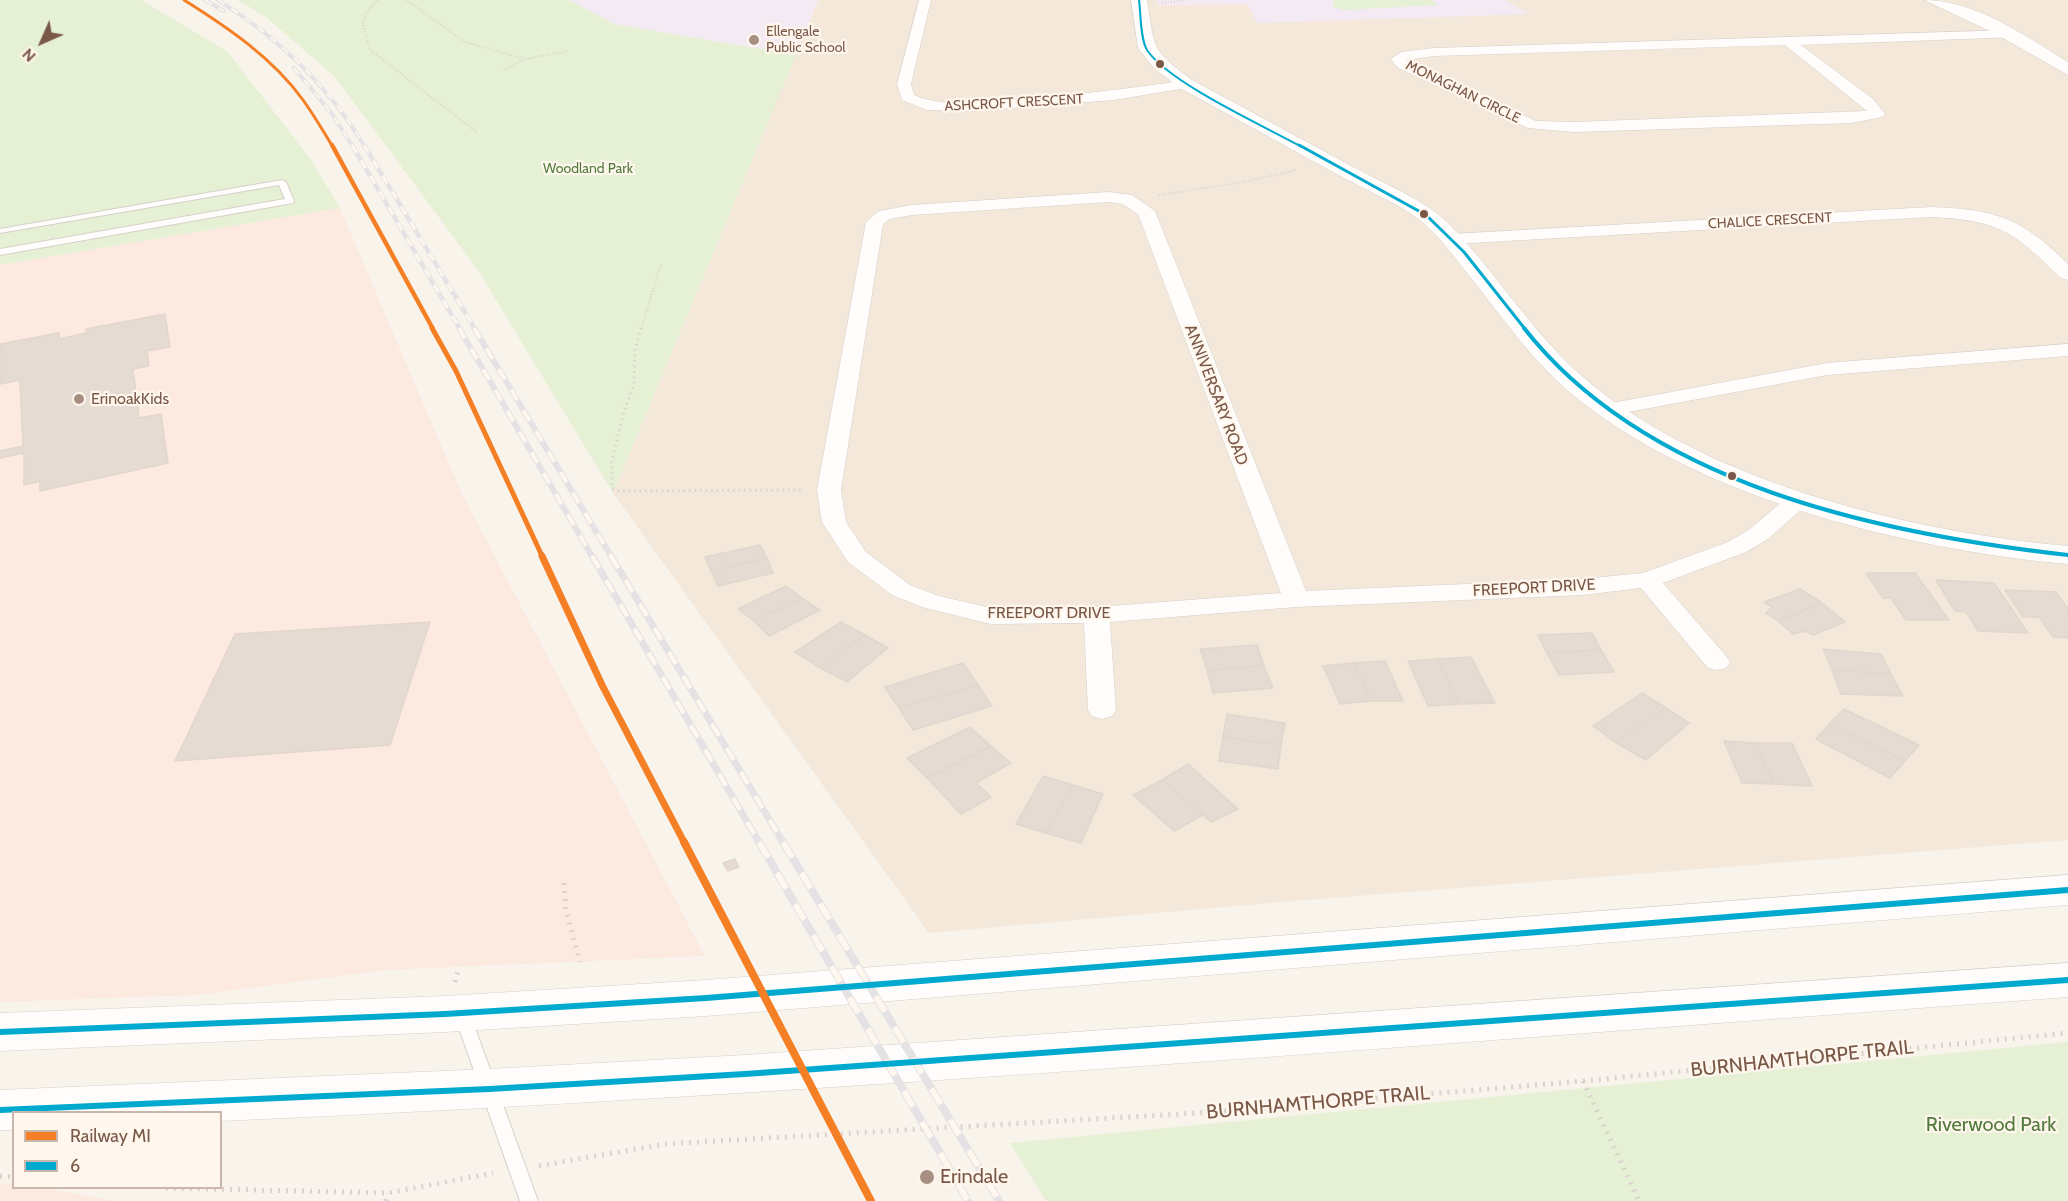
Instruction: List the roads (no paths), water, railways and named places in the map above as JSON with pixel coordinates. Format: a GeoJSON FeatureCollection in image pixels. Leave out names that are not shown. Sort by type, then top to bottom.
{"type":"FeatureCollection","features":[{"type":"Feature","properties":{"kind":"main road"},"geometry":{"type":"LineString","coordinates":[[0,1032],[461,1013],[742,995],[2068,890]]}},
{"type":"Feature","properties":{"kind":"main road"},"geometry":{"type":"LineString","coordinates":[[0,1110],[489,1089],[745,1074],[2068,980]]}},
{"type":"Feature","properties":{"kind":"street","name":"ASHCROFT CRESCENT"},"geometry":{"type":"LineString","coordinates":[[925,0],[904,84],[907,97],[927,106],[973,107],[1048,102],[1114,96],[1186,84]]}},
{"type":"Feature","properties":{"kind":"street"},"geometry":{"type":"LineString","coordinates":[[1138,0],[1146,48],[1160,64],[1186,84],[1425,214],[1452,239],[1558,367],[1612,410],[1669,447],[1706,467],[1797,501],[1959,541],[2016,552],[2068,555]]}},
{"type":"Feature","properties":{"kind":"street"},"geometry":{"type":"LineString","coordinates":[[1932,0],[1980,18],[2012,34],[2068,70]]}},
{"type":"Feature","properties":{"kind":"street","name":"MONAGHAN CIRCLE"},"geometry":{"type":"LineString","coordinates":[[1789,42],[1868,102],[1877,114],[1851,118],[1586,126],[1533,124],[1403,65],[1398,59],[1406,55],[1434,52],[2012,34]]}},
{"type":"Feature","properties":{"kind":"street","name":"FREEPORT DRIVE"},"geometry":{"type":"LineString","coordinates":[[1126,200],[1108,196],[912,210],[885,215],[875,222],[829,490],[834,522],[857,557],[901,590],[932,602],[991,616],[1097,615],[1296,599],[1582,587],[1647,580],[1737,548],[1759,534],[1797,501]]}},
{"type":"Feature","properties":{"kind":"street","name":"ANNIVERSARY ROAD"},"geometry":{"type":"LineString","coordinates":[[1126,200],[1146,211],[1296,599]]}},
{"type":"Feature","properties":{"kind":"street","name":"CHALICE CRESCENT"},"geometry":{"type":"LineString","coordinates":[[1452,239],[1931,212],[1956,213],[1978,216],[2012,226],[2025,234],[2068,274]]}},
{"type":"Feature","properties":{"kind":"street"},"geometry":{"type":"LineString","coordinates":[[1612,410],[1827,369],[2068,350]]}},
{"type":"Feature","properties":{"kind":"street"},"geometry":{"type":"LineString","coordinates":[[1647,580],[1717,662]]}},
{"type":"Feature","properties":{"kind":"street"},"geometry":{"type":"LineString","coordinates":[[1097,615],[1102,710]]}},
{"type":"Feature","properties":{"kind":"lane"},"geometry":{"type":"LineString","coordinates":[[0,231],[282,182],[290,201],[0,252]]}},
{"type":"Feature","properties":{"kind":"lane"},"geometry":{"type":"LineString","coordinates":[[461,1013],[529,1201]]}},
{"type":"Feature","properties":{"kind":"railway"},"geometry":{"type":"LineString","coordinates":[[205,0],[224,11]]}},
{"type":"Feature","properties":{"kind":"railway"},"geometry":{"type":"LineString","coordinates":[[218,0],[262,30],[300,64],[335,103],[365,147]]}},
{"type":"Feature","properties":{"kind":"railway"},"geometry":{"type":"LineString","coordinates":[[294,68],[332,114],[353,147]]}},
{"type":"Feature","properties":{"kind":"railway"},"geometry":{"type":"LineString","coordinates":[[352,145],[460,329]]}},
{"type":"Feature","properties":{"kind":"railway"},"geometry":{"type":"LineString","coordinates":[[364,145],[475,329]]}},
{"type":"Feature","properties":{"kind":"railway"},"geometry":{"type":"LineString","coordinates":[[459,328],[593,558]]}},
{"type":"Feature","properties":{"kind":"railway"},"geometry":{"type":"LineString","coordinates":[[474,328],[612,558]]}},
{"type":"Feature","properties":{"kind":"railway"},"geometry":{"type":"LineString","coordinates":[[592,556],[760,844]]}},
{"type":"Feature","properties":{"kind":"railway"},"geometry":{"type":"LineString","coordinates":[[611,556],[784,844]]}},
{"type":"Feature","properties":{"kind":"railway"},"geometry":{"type":"LineString","coordinates":[[759,842],[968,1201]]}},
{"type":"Feature","properties":{"kind":"railway"},"geometry":{"type":"LineString","coordinates":[[783,842],[999,1201]]}},
{"type":"Feature","properties":{"kind":"rail line","name":"MI"},"geometry":{"type":"LineString","coordinates":[[184,0],[224,25],[273,67],[302,99],[337,153],[456,371],[602,685],[871,1201]]}},
{"type":"Feature","properties":{"kind":"place","name":"Ellengale Public School"},"geometry":{"type":"Point","coordinates":[754,40]}},
{"type":"Feature","properties":{"kind":"place","name":"ErinoakKids"},"geometry":{"type":"Point","coordinates":[79,399]}},
{"type":"Feature","properties":{"kind":"place","name":"Erindale"},"geometry":{"type":"Point","coordinates":[927,1177]}},
{"type":"Feature","properties":{"kind":"park label","name":"Woodland Park"},"geometry":{"type":"Point","coordinates":[588,169]}},
{"type":"Feature","properties":{"kind":"park label","name":"Riverwood Park"},"geometry":{"type":"Point","coordinates":[1991,1125]}}]}
